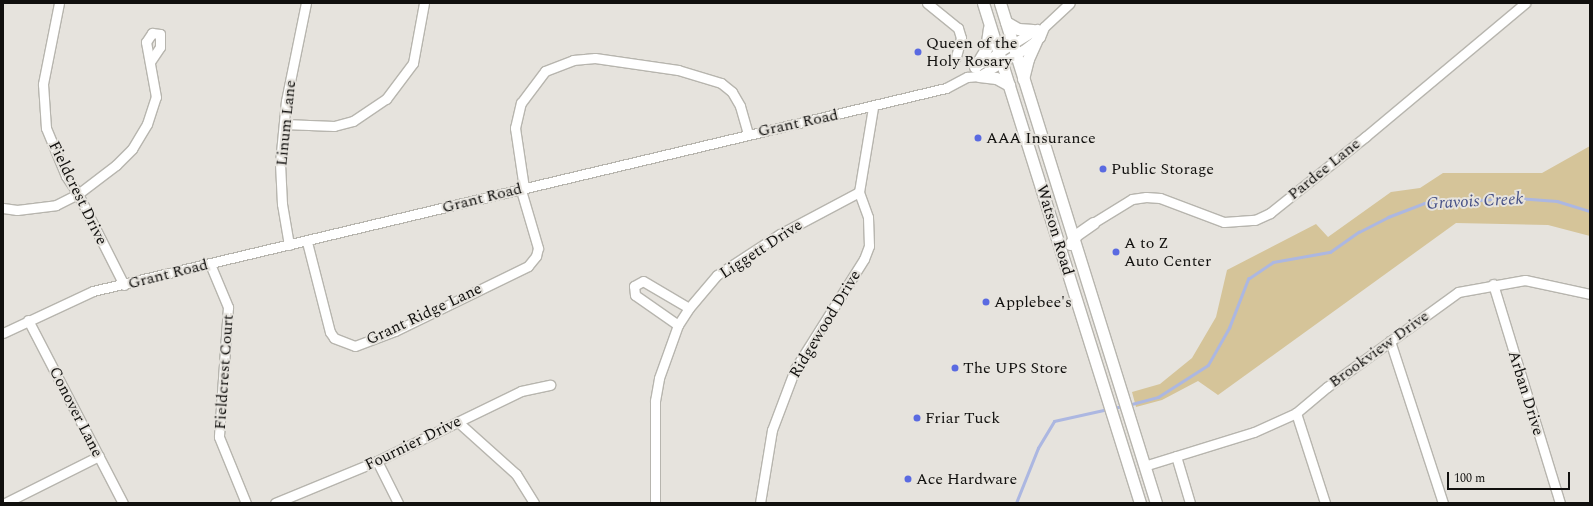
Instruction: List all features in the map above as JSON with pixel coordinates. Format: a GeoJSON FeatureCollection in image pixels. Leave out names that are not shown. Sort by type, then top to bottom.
{"type":"FeatureCollection","features":[{"type":"Feature","properties":{"kind":"main road","name":"Watson Road"},"geometry":{"type":"LineString","coordinates":[[983,3],[1009,85],[1071,247],[1123,397],[1156,503]]}},
{"type":"Feature","properties":{"kind":"main road","name":"Watson Road"},"geometry":{"type":"LineString","coordinates":[[1000,3],[1068,221],[1071,247],[1064,259],[1140,503]]}},
{"type":"Feature","properties":{"kind":"main road"},"geometry":{"type":"LineString","coordinates":[[989,22],[986,49],[977,72],[996,78],[1009,85]]}},
{"type":"Feature","properties":{"kind":"main road"},"geometry":{"type":"LineString","coordinates":[[1006,22],[1018,29],[1035,35],[1023,80]]}},
{"type":"Feature","properties":{"kind":"main road"},"geometry":{"type":"LineString","coordinates":[[1071,247],[1068,221],[1093,223]]}},
{"type":"Feature","properties":{"kind":"main road"},"geometry":{"type":"LineString","coordinates":[[1071,247],[1093,223]]}},
{"type":"Feature","properties":{"kind":"street","name":"Fieldcrest Drive"},"geometry":{"type":"LineString","coordinates":[[59,3],[43,84],[42,101],[46,128],[66,176],[78,194],[124,285]]}},
{"type":"Feature","properties":{"kind":"street","name":"Linum Lane"},"geometry":{"type":"LineString","coordinates":[[289,245],[282,204],[280,170],[286,101],[306,3]]}},
{"type":"Feature","properties":{"kind":"street"},"geometry":{"type":"LineString","coordinates":[[284,124],[334,126],[353,121],[386,99],[413,63],[424,3]]}},
{"type":"Feature","properties":{"kind":"street"},"geometry":{"type":"LineString","coordinates":[[927,3],[958,28],[961,38],[956,57]]}},
{"type":"Feature","properties":{"kind":"street","name":"Grant Road"},"geometry":{"type":"LineString","coordinates":[[3,333],[28,320],[93,291],[307,242],[522,188],[748,134],[873,107],[946,88],[1014,51],[1035,35],[1070,3]]}},
{"type":"Feature","properties":{"kind":"street","name":"Pardee Lane"},"geometry":{"type":"LineString","coordinates":[[1093,223],[1132,199],[1146,197],[1160,198],[1224,222],[1255,220],[1270,213],[1525,3]]}},
{"type":"Feature","properties":{"kind":"street","name":"Grant Ridge Lane"},"geometry":{"type":"LineString","coordinates":[[307,242],[330,332],[334,338],[355,346],[395,331],[528,266],[536,256],[538,248],[522,188],[515,128],[521,103],[545,71],[573,60],[595,58],[678,70],[721,83],[732,92],[740,106],[748,134]]}},
{"type":"Feature","properties":{"kind":"street"},"geometry":{"type":"LineString","coordinates":[[3,208],[17,210],[56,205],[78,194],[116,165],[132,149],[148,124],[156,97],[150,62]]}},
{"type":"Feature","properties":{"kind":"street"},"geometry":{"type":"LineString","coordinates":[[859,192],[873,107]]}},
{"type":"Feature","properties":{"kind":"street","name":"Liggett Drive"},"geometry":{"type":"LineString","coordinates":[[655,503],[655,401],[659,378],[678,325],[689,308],[717,275],[780,234],[859,192]]}},
{"type":"Feature","properties":{"kind":"street","name":"Ridgewood Drive"},"geometry":{"type":"LineString","coordinates":[[760,503],[772,430],[793,374],[806,348],[864,259],[869,246],[868,217],[859,192]]}},
{"type":"Feature","properties":{"kind":"street","name":"Fieldcrest Court"},"geometry":{"type":"LineString","coordinates":[[210,264],[228,307],[218,437],[246,503]]}},
{"type":"Feature","properties":{"kind":"street","name":"Brookview Drive"},"geometry":{"type":"LineString","coordinates":[[1144,466],[1254,432],[1296,413],[1390,341],[1458,292],[1493,284],[1525,280],[1590,294]]}},
{"type":"Feature","properties":{"kind":"street"},"geometry":{"type":"LineString","coordinates":[[678,325],[635,296],[634,286],[643,281],[689,308]]}},
{"type":"Feature","properties":{"kind":"street","name":"Arban Drive"},"geometry":{"type":"LineString","coordinates":[[1493,284],[1560,503]]}},
{"type":"Feature","properties":{"kind":"street","name":"Conover Lane"},"geometry":{"type":"LineString","coordinates":[[28,320],[124,503]]}},
{"type":"Feature","properties":{"kind":"street"},"geometry":{"type":"LineString","coordinates":[[1390,341],[1443,503]]}},
{"type":"Feature","properties":{"kind":"street","name":"Fournier Drive"},"geometry":{"type":"LineString","coordinates":[[275,503],[378,461],[521,390],[550,385]]}},
{"type":"Feature","properties":{"kind":"street"},"geometry":{"type":"LineString","coordinates":[[1296,413],[1325,503]]}},
{"type":"Feature","properties":{"kind":"street"},"geometry":{"type":"LineString","coordinates":[[458,422],[516,474],[534,503]]}},
{"type":"Feature","properties":{"kind":"street"},"geometry":{"type":"LineString","coordinates":[[5,503],[99,456]]}},
{"type":"Feature","properties":{"kind":"street"},"geometry":{"type":"LineString","coordinates":[[1176,456],[1190,503]]}},
{"type":"Feature","properties":{"kind":"street"},"geometry":{"type":"LineString","coordinates":[[378,461],[398,503]]}},
{"type":"Feature","properties":{"kind":"shaded area"},"geometry":{"type":"Polygon","coordinates":[[[1590,146],[1590,236],[1548,225],[1456,223],[1218,395],[1198,381],[1162,400],[1136,407],[1132,392],[1160,384],[1192,358],[1216,317],[1227,270],[1316,224],[1328,237],[1391,192],[1420,188],[1443,173],[1542,173],[1590,146]]]}},
{"type":"Feature","properties":{"kind":"waterway","name":"Gravois Creek"},"geometry":{"type":"LineString","coordinates":[[1128,405],[1158,397],[1208,365],[1229,328],[1248,279],[1273,262],[1330,252],[1359,232],[1388,217],[1424,203],[1516,198],[1557,201],[1590,211]]}},
{"type":"Feature","properties":{"kind":"waterway","name":"Gravois Creek"},"geometry":{"type":"LineString","coordinates":[[1113,408],[1123,406]]}},
{"type":"Feature","properties":{"kind":"waterway","name":"Gravois Creek"},"geometry":{"type":"LineString","coordinates":[[1016,503],[1038,448],[1054,421],[1108,409]]}},
{"type":"Feature","properties":{"kind":"place","name":"Queen of the Holy Rosary"},"geometry":{"type":"Point","coordinates":[918,52]}},
{"type":"Feature","properties":{"kind":"place","name":"AAA Insurance"},"geometry":{"type":"Point","coordinates":[978,138]}},
{"type":"Feature","properties":{"kind":"place","name":"Public Storage"},"geometry":{"type":"Point","coordinates":[1103,169]}},
{"type":"Feature","properties":{"kind":"place","name":"A to Z Auto Center"},"geometry":{"type":"Point","coordinates":[1116,252]}},
{"type":"Feature","properties":{"kind":"place","name":"Applebee's"},"geometry":{"type":"Point","coordinates":[986,302]}},
{"type":"Feature","properties":{"kind":"place","name":"The UPS Store"},"geometry":{"type":"Point","coordinates":[955,368]}},
{"type":"Feature","properties":{"kind":"place","name":"Friar Tuck"},"geometry":{"type":"Point","coordinates":[917,418]}},
{"type":"Feature","properties":{"kind":"place","name":"Ace Hardware"},"geometry":{"type":"Point","coordinates":[908,479]}}]}
